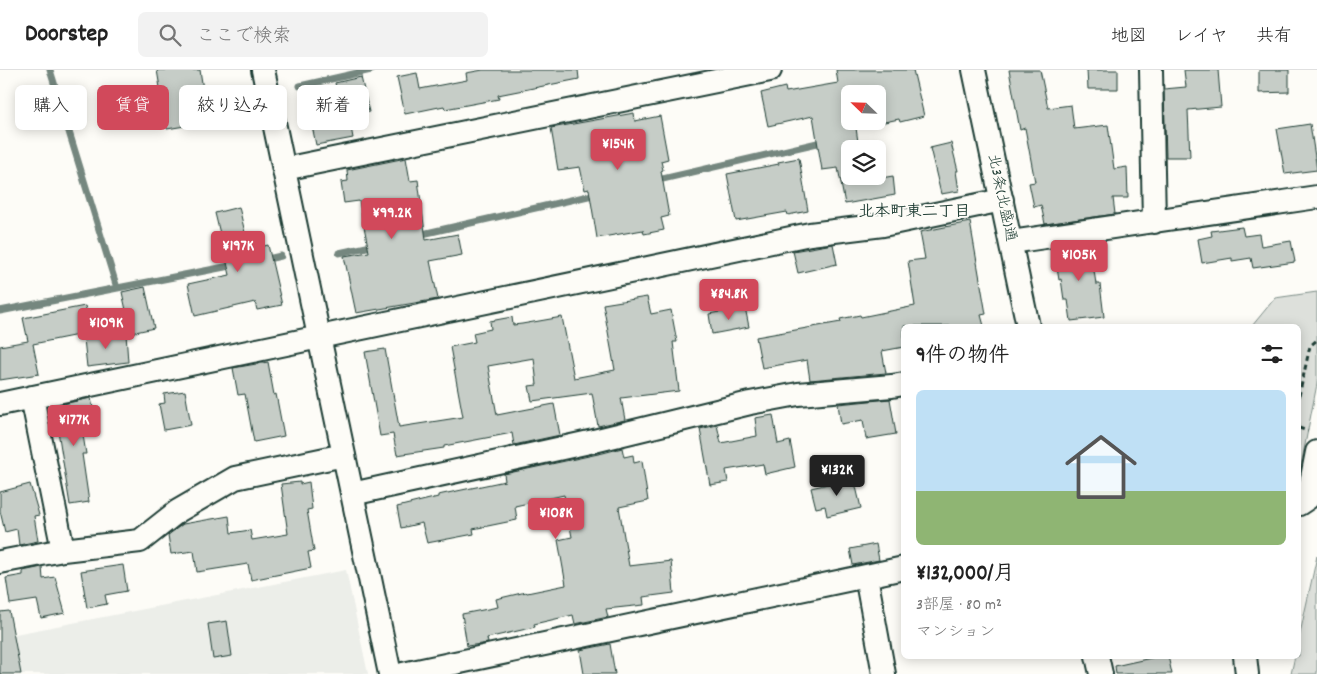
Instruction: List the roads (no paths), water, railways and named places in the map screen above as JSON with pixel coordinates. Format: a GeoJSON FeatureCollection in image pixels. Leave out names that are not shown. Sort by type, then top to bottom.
{"type":"FeatureCollection","features":[{"type":"Feature","properties":{"kind":"street"},"geometry":{"type":"LineString","coordinates":[[263,70],[390,674]]}},
{"type":"Feature","properties":{"kind":"street"},"geometry":{"type":"LineString","coordinates":[[284,169],[770,70]]}},
{"type":"Feature","properties":{"kind":"street","name":"北3条(北盛)通"},"geometry":{"type":"LineString","coordinates":[[974,70],[1028,324]]}},
{"type":"Feature","properties":{"kind":"street"},"geometry":{"type":"LineString","coordinates":[[1151,70],[1154,222]]}},
{"type":"Feature","properties":{"kind":"street"},"geometry":{"type":"LineString","coordinates":[[1010,242],[1317,197]]}},
{"type":"Feature","properties":{"kind":"street"},"geometry":{"type":"LineString","coordinates":[[0,404],[810,234],[883,225],[1002,200]]}},
{"type":"Feature","properties":{"kind":"street"},"geometry":{"type":"LineString","coordinates":[[352,494],[594,441],[750,403],[798,394],[901,384]]}},
{"type":"Feature","properties":{"kind":"street"},"geometry":{"type":"LineString","coordinates":[[32,397],[63,550]]}},
{"type":"Feature","properties":{"kind":"street"},"geometry":{"type":"LineString","coordinates":[[1301,503],[1308,498],[1317,452]]}},
{"type":"Feature","properties":{"kind":"street"},"geometry":{"type":"LineString","coordinates":[[0,562],[63,550],[140,542],[178,511],[235,478],[344,455]]}},
{"type":"Feature","properties":{"kind":"street"},"geometry":{"type":"LineString","coordinates":[[402,674],[901,569]]}},
{"type":"Feature","properties":{"kind":"street"},"geometry":{"type":"LineString","coordinates":[[866,576],[884,674]]}},
{"type":"Feature","properties":{"kind":"street"},"geometry":{"type":"LineString","coordinates":[[1098,659],[1101,674]]}},
{"type":"Feature","properties":{"kind":"street"},"geometry":{"type":"LineString","coordinates":[[1245,659],[1247,674]]}},
{"type":"Feature","properties":{"kind":"waterway"},"geometry":{"type":"LineString","coordinates":[[50,70],[117,288]]}},
{"type":"Feature","properties":{"kind":"waterway"},"geometry":{"type":"LineString","coordinates":[[304,85],[371,70]]}},
{"type":"Feature","properties":{"kind":"waterway"},"geometry":{"type":"LineString","coordinates":[[654,181],[826,141]]}},
{"type":"Feature","properties":{"kind":"waterway"},"geometry":{"type":"LineString","coordinates":[[418,235],[597,194]]}},
{"type":"Feature","properties":{"kind":"waterway"},"geometry":{"type":"LineString","coordinates":[[339,253],[376,245]]}},
{"type":"Feature","properties":{"kind":"waterway"},"geometry":{"type":"LineString","coordinates":[[263,260],[281,256]]}},
{"type":"Feature","properties":{"kind":"waterway"},"geometry":{"type":"LineString","coordinates":[[0,311],[235,265]]}},
{"type":"Feature","properties":{"kind":"district","name":"北本町東二丁目"},"geometry":{"type":"Point","coordinates":[914,212]}}]}
